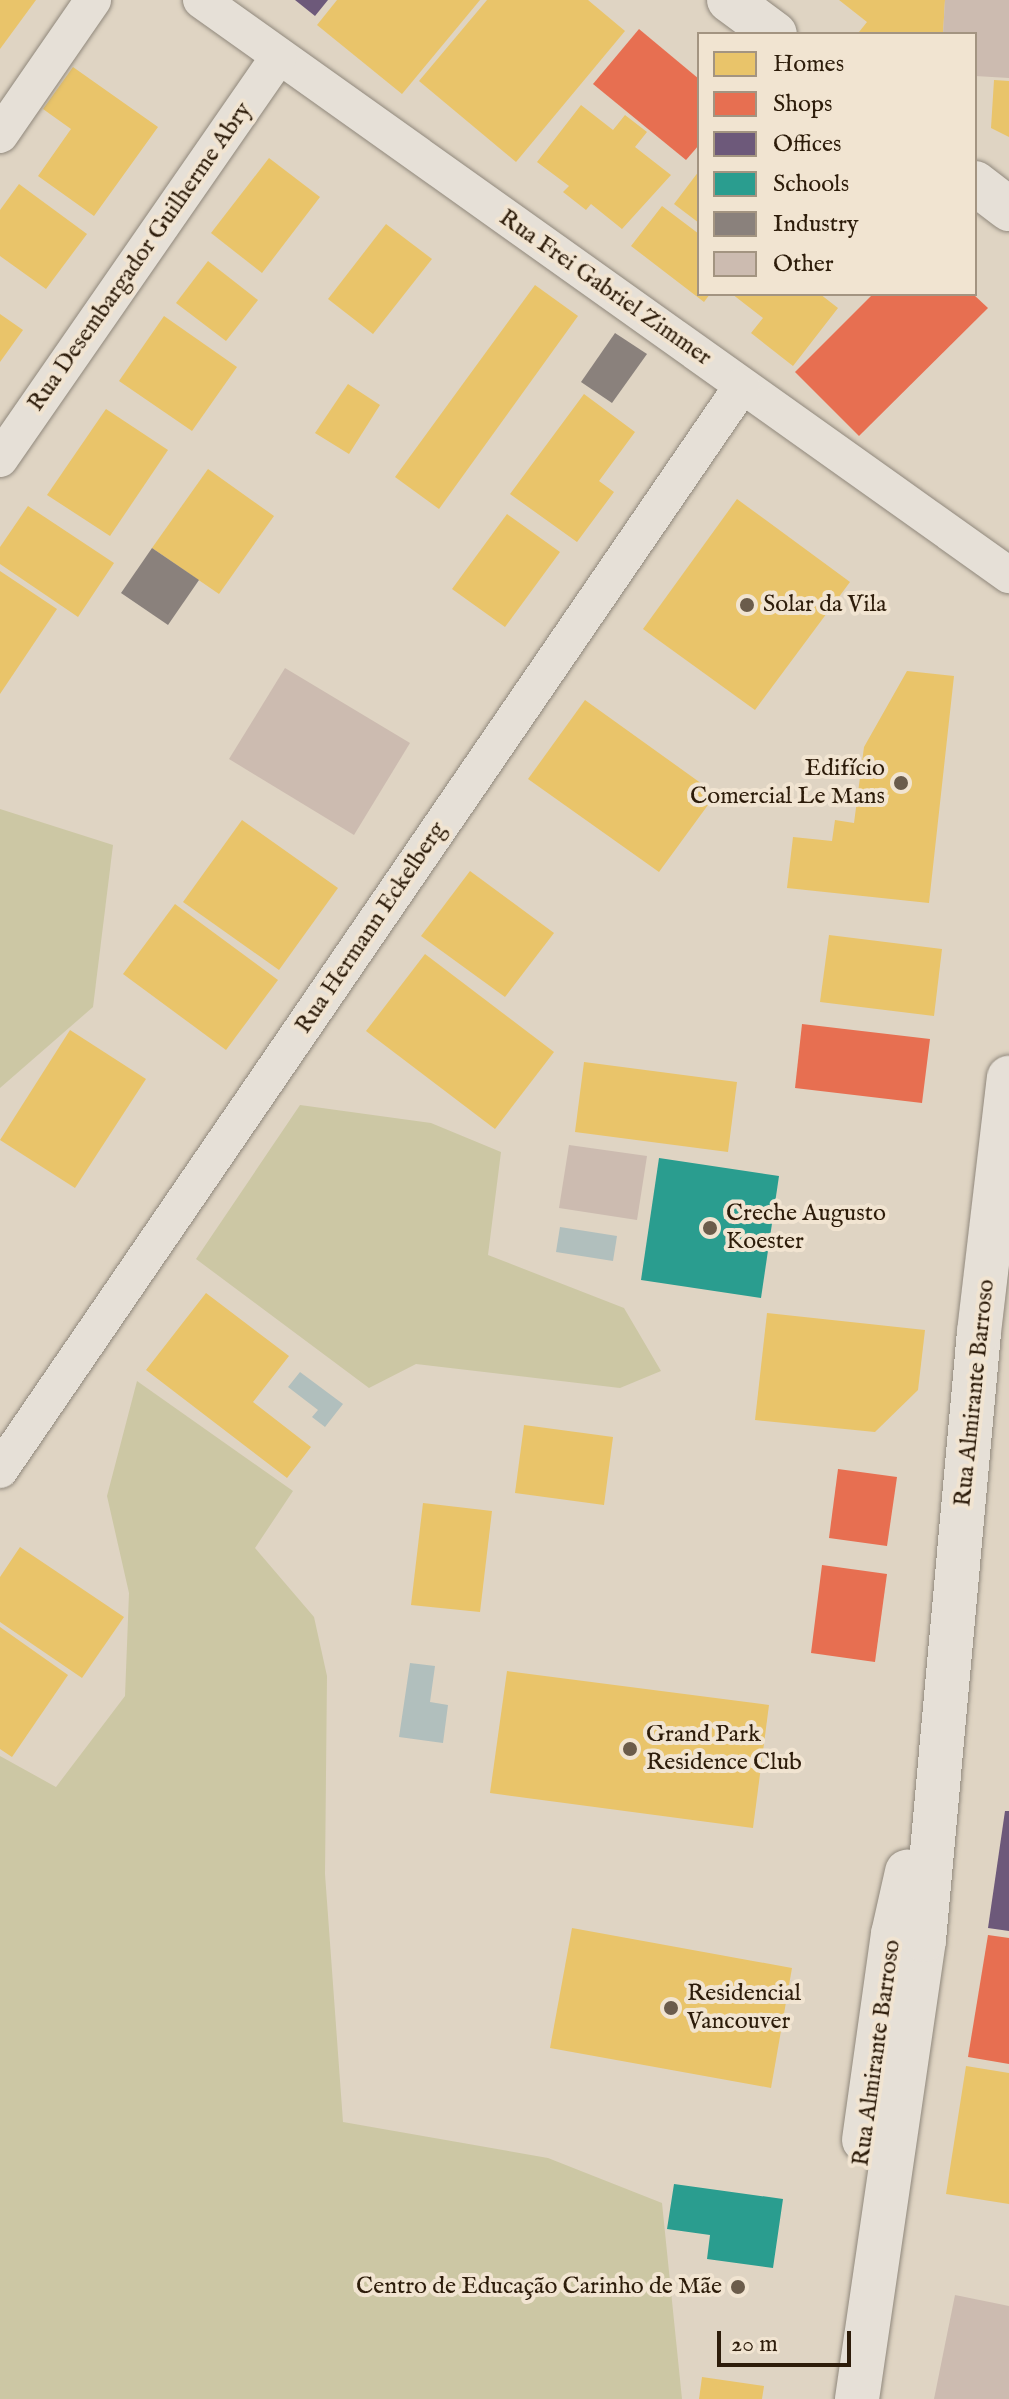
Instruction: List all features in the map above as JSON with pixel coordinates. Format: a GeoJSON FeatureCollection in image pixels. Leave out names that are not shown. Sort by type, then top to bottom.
{"type":"FeatureCollection","features":[{"type":"Feature","properties":{"kind":"main road"},"geometry":{"type":"LineString","coordinates":[[729,0],[772,32]]}},
{"type":"Feature","properties":{"kind":"main road"},"geometry":{"type":"LineString","coordinates":[[977,185],[1009,209]]}},
{"type":"Feature","properties":{"kind":"main road","name":"Rua Almirante Barroso"},"geometry":{"type":"LineString","coordinates":[[857,2399],[924,1940],[942,1710],[1009,1078]]}},
{"type":"Feature","properties":{"kind":"main road","name":"Rua Almirante Barroso"},"geometry":{"type":"LineString","coordinates":[[828,2399],[893,1934],[942,1710]]}},
{"type":"Feature","properties":{"kind":"street"},"geometry":{"type":"LineString","coordinates":[[0,135],[93,0]]}},
{"type":"Feature","properties":{"kind":"street","name":"Rua Frei Gabriel Zimmer"},"geometry":{"type":"LineString","coordinates":[[201,0],[1009,575]]}},
{"type":"Feature","properties":{"kind":"street","name":"Rua Desembargador Guilherme Abry"},"geometry":{"type":"LineString","coordinates":[[0,459],[279,56]]}},
{"type":"Feature","properties":{"kind":"street","name":"Rua Hermann Eckelberg"},"geometry":{"type":"LineString","coordinates":[[0,1470],[742,386]]}},
{"type":"Feature","properties":{"kind":"shaded area"},"geometry":{"type":"Polygon","coordinates":[[[0,809],[113,845],[93,1007],[0,1088],[0,809]]]}},
{"type":"Feature","properties":{"kind":"shaded area"},"geometry":{"type":"Polygon","coordinates":[[[300,1105],[431,1123],[501,1152],[488,1255],[624,1308],[661,1371],[620,1388],[416,1364],[369,1388],[196,1259],[300,1105]]]}},
{"type":"Feature","properties":{"kind":"shaded area"},"geometry":{"type":"Polygon","coordinates":[[[560,1227],[617,1236],[613,1261],[556,1252],[560,1227]]]}},
{"type":"Feature","properties":{"kind":"shaded area"},"geometry":{"type":"Polygon","coordinates":[[[300,1372],[343,1404],[325,1427],[312,1417],[318,1410],[288,1387],[300,1372]]]}},
{"type":"Feature","properties":{"kind":"shaded area"},"geometry":{"type":"Polygon","coordinates":[[[137,1381],[293,1491],[255,1548],[314,1617],[327,1676],[325,1874],[343,2122],[548,2158],[662,2203],[682,2399],[0,2399],[0,1756],[56,1787],[125,1696],[129,1593],[107,1496],[137,1381]]]}},
{"type":"Feature","properties":{"kind":"shaded area"},"geometry":{"type":"Polygon","coordinates":[[[410,1663],[435,1666],[430,1702],[448,1705],[443,1743],[399,1737],[410,1663]]]}},
{"type":"Feature","properties":{"kind":"building: Homes"},"geometry":{"type":"Polygon","coordinates":[[[0,0],[36,0],[0,49],[0,0]]]}},
{"type":"Feature","properties":{"kind":"building: Homes"},"geometry":{"type":"Polygon","coordinates":[[[337,0],[480,0],[402,94],[317,25],[337,0]]]}},
{"type":"Feature","properties":{"kind":"building: Homes"},"geometry":{"type":"Polygon","coordinates":[[[487,0],[588,0],[625,31],[516,162],[419,81],[487,0]]]}},
{"type":"Feature","properties":{"kind":"building: Homes"},"geometry":{"type":"Polygon","coordinates":[[[839,0],[945,0],[943,32],[859,32],[867,22],[839,0]]]}},
{"type":"Feature","properties":{"kind":"building: Homes"},"geometry":{"type":"Polygon","coordinates":[[[73,67],[158,127],[94,216],[38,176],[71,129],[43,109],[73,67]]]}},
{"type":"Feature","properties":{"kind":"building: Homes"},"geometry":{"type":"Polygon","coordinates":[[[994,80],[1009,81],[1009,137],[991,128],[994,80]]]}},
{"type":"Feature","properties":{"kind":"building: Homes"},"geometry":{"type":"Polygon","coordinates":[[[581,105],[613,130],[625,115],[647,132],[635,147],[671,175],[622,229],[591,204],[586,210],[563,192],[569,186],[537,162],[581,105]]]}},
{"type":"Feature","properties":{"kind":"building: Homes"},"geometry":{"type":"Polygon","coordinates":[[[269,158],[320,197],[262,273],[211,233],[269,158]]]}},
{"type":"Feature","properties":{"kind":"building: Homes"},"geometry":{"type":"Polygon","coordinates":[[[697,174],[697,221],[674,204],[697,174]]]}},
{"type":"Feature","properties":{"kind":"building: Homes"},"geometry":{"type":"Polygon","coordinates":[[[19,184],[87,234],[46,289],[0,256],[0,210],[19,184]]]}},
{"type":"Feature","properties":{"kind":"building: Homes"},"geometry":{"type":"Polygon","coordinates":[[[662,206],[697,232],[697,296],[708,296],[704,302],[631,246],[662,206]]]}},
{"type":"Feature","properties":{"kind":"building: Homes"},"geometry":{"type":"Polygon","coordinates":[[[386,224],[432,259],[373,334],[328,299],[386,224]]]}},
{"type":"Feature","properties":{"kind":"building: Homes"},"geometry":{"type":"Polygon","coordinates":[[[208,261],[258,300],[226,341],[176,303],[208,261]]]}},
{"type":"Feature","properties":{"kind":"building: Homes"},"geometry":{"type":"Polygon","coordinates":[[[535,285],[578,316],[439,509],[395,477],[535,285]]]}},
{"type":"Feature","properties":{"kind":"building: Homes"},"geometry":{"type":"Polygon","coordinates":[[[735,296],[823,296],[838,308],[793,366],[751,333],[763,318],[735,296]]]}},
{"type":"Feature","properties":{"kind":"building: Homes"},"geometry":{"type":"Polygon","coordinates":[[[0,314],[23,330],[0,362],[0,314]]]}},
{"type":"Feature","properties":{"kind":"building: Homes"},"geometry":{"type":"Polygon","coordinates":[[[164,316],[237,367],[192,431],[119,381],[164,316]]]}},
{"type":"Feature","properties":{"kind":"building: Homes"},"geometry":{"type":"Polygon","coordinates":[[[348,384],[380,405],[349,454],[315,433],[348,384]]]}},
{"type":"Feature","properties":{"kind":"building: Homes"},"geometry":{"type":"Polygon","coordinates":[[[584,394],[635,432],[599,481],[614,492],[577,542],[510,494],[584,394]]]}},
{"type":"Feature","properties":{"kind":"building: Homes"},"geometry":{"type":"Polygon","coordinates":[[[106,409],[168,450],[110,536],[47,495],[106,409]]]}},
{"type":"Feature","properties":{"kind":"building: Homes"},"geometry":{"type":"Polygon","coordinates":[[[208,469],[274,516],[219,594],[152,548],[208,469]]]}},
{"type":"Feature","properties":{"kind":"building: Homes","name":"Solar da Vila"},"geometry":{"type":"Polygon","coordinates":[[[737,499],[850,582],[755,710],[643,629],[737,499]]]}},
{"type":"Feature","properties":{"kind":"building: Homes"},"geometry":{"type":"Polygon","coordinates":[[[28,506],[114,563],[78,617],[0,564],[0,547],[28,506]]]}},
{"type":"Feature","properties":{"kind":"building: Homes"},"geometry":{"type":"Polygon","coordinates":[[[507,514],[560,552],[505,627],[452,589],[507,514]]]}},
{"type":"Feature","properties":{"kind":"building: Homes"},"geometry":{"type":"Polygon","coordinates":[[[0,571],[57,609],[0,694],[0,571]]]}},
{"type":"Feature","properties":{"kind":"building: Homes","name":"Edifício Comercial Le Mans"},"geometry":{"type":"Polygon","coordinates":[[[907,671],[954,676],[929,903],[787,888],[793,837],[832,841],[835,820],[854,823],[864,747],[907,671]]]}},
{"type":"Feature","properties":{"kind":"building: Homes"},"geometry":{"type":"Polygon","coordinates":[[[585,700],[716,794],[659,872],[528,779],[585,700]]]}},
{"type":"Feature","properties":{"kind":"building: Homes"},"geometry":{"type":"Polygon","coordinates":[[[242,820],[338,888],[279,970],[183,902],[242,820]]]}},
{"type":"Feature","properties":{"kind":"building: Homes"},"geometry":{"type":"Polygon","coordinates":[[[470,871],[554,933],[505,997],[421,936],[470,871]]]}},
{"type":"Feature","properties":{"kind":"building: Homes"},"geometry":{"type":"Polygon","coordinates":[[[175,904],[278,980],[226,1050],[123,974],[175,904]]]}},
{"type":"Feature","properties":{"kind":"building: Homes"},"geometry":{"type":"Polygon","coordinates":[[[829,935],[942,949],[934,1016],[820,1002],[829,935]]]}},
{"type":"Feature","properties":{"kind":"building: Homes"},"geometry":{"type":"Polygon","coordinates":[[[425,954],[554,1052],[495,1129],[366,1031],[425,954]]]}},
{"type":"Feature","properties":{"kind":"building: Homes"},"geometry":{"type":"Polygon","coordinates":[[[70,1030],[146,1079],[75,1188],[0,1140],[70,1030]]]}},
{"type":"Feature","properties":{"kind":"building: Homes"},"geometry":{"type":"Polygon","coordinates":[[[584,1062],[737,1082],[728,1152],[575,1132],[584,1062]]]}},
{"type":"Feature","properties":{"kind":"building: Homes"},"geometry":{"type":"Polygon","coordinates":[[[206,1293],[289,1356],[253,1402],[311,1447],[287,1478],[146,1370],[206,1293]]]}},
{"type":"Feature","properties":{"kind":"building: Homes"},"geometry":{"type":"Polygon","coordinates":[[[767,1313],[925,1330],[918,1390],[875,1432],[755,1420],[767,1313]]]}},
{"type":"Feature","properties":{"kind":"building: Homes"},"geometry":{"type":"Polygon","coordinates":[[[524,1425],[613,1437],[604,1505],[515,1493],[524,1425]]]}},
{"type":"Feature","properties":{"kind":"building: Homes"},"geometry":{"type":"Polygon","coordinates":[[[423,1503],[492,1511],[480,1612],[411,1605],[423,1503]]]}},
{"type":"Feature","properties":{"kind":"building: Homes"},"geometry":{"type":"Polygon","coordinates":[[[20,1547],[124,1617],[82,1678],[0,1622],[0,1577],[20,1547]]]}},
{"type":"Feature","properties":{"kind":"building: Homes"},"geometry":{"type":"Polygon","coordinates":[[[0,1627],[68,1675],[12,1757],[0,1749],[0,1627]]]}},
{"type":"Feature","properties":{"kind":"building: Homes","name":"Grand Park Residence Club"},"geometry":{"type":"Polygon","coordinates":[[[507,1671],[769,1705],[753,1828],[490,1793],[507,1671]]]}},
{"type":"Feature","properties":{"kind":"building: Homes","name":"Residencial Vancouver"},"geometry":{"type":"Polygon","coordinates":[[[572,1928],[792,1968],[771,2088],[550,2048],[572,1928]]]}},
{"type":"Feature","properties":{"kind":"building: Homes"},"geometry":{"type":"Polygon","coordinates":[[[966,2066],[1009,2073],[1009,2204],[946,2194],[966,2066]]]}},
{"type":"Feature","properties":{"kind":"building: Homes"},"geometry":{"type":"Polygon","coordinates":[[[702,2377],[764,2386],[762,2399],[699,2399],[702,2377]]]}},
{"type":"Feature","properties":{"kind":"building: Shops"},"geometry":{"type":"Polygon","coordinates":[[[639,29],[697,77],[697,147],[686,160],[593,84],[639,29]]]}},
{"type":"Feature","properties":{"kind":"building: Shops"},"geometry":{"type":"Polygon","coordinates":[[[871,296],[975,296],[988,308],[859,436],[795,372],[871,296]]]}},
{"type":"Feature","properties":{"kind":"building: Shops"},"geometry":{"type":"Polygon","coordinates":[[[802,1024],[930,1039],[922,1103],[795,1088],[802,1024]]]}},
{"type":"Feature","properties":{"kind":"building: Shops"},"geometry":{"type":"Polygon","coordinates":[[[838,1469],[897,1477],[887,1546],[829,1538],[838,1469]]]}},
{"type":"Feature","properties":{"kind":"building: Shops"},"geometry":{"type":"Polygon","coordinates":[[[822,1565],[887,1574],[875,1662],[811,1653],[822,1565]]]}},
{"type":"Feature","properties":{"kind":"building: Shops"},"geometry":{"type":"Polygon","coordinates":[[[988,1935],[1009,1938],[1009,2064],[968,2057],[988,1935]]]}},
{"type":"Feature","properties":{"kind":"building: Offices"},"geometry":{"type":"Polygon","coordinates":[[[295,0],[328,0],[315,16],[295,0]]]}},
{"type":"Feature","properties":{"kind":"building: Offices"},"geometry":{"type":"Polygon","coordinates":[[[1005,1811],[1009,1811],[1009,1931],[988,1928],[1005,1811]]]}},
{"type":"Feature","properties":{"kind":"building: Schools","name":"Creche Augusto Koester"},"geometry":{"type":"Polygon","coordinates":[[[659,1158],[779,1176],[761,1298],[641,1280],[659,1158]]]}},
{"type":"Feature","properties":{"kind":"building: Schools"},"geometry":{"type":"Polygon","coordinates":[[[674,2184],[783,2199],[773,2268],[707,2259],[710,2235],[667,2229],[674,2184]]]}},
{"type":"Feature","properties":{"kind":"building: Industry"},"geometry":{"type":"Polygon","coordinates":[[[615,333],[647,354],[612,403],[581,382],[615,333]]]}},
{"type":"Feature","properties":{"kind":"building: Industry"},"geometry":{"type":"Polygon","coordinates":[[[152,548],[199,580],[168,625],[121,593],[152,548]]]}},
{"type":"Feature","properties":{"kind":"building: Other"},"geometry":{"type":"Polygon","coordinates":[[[945,0],[1009,0],[1009,78],[977,76],[977,32],[943,32],[945,0]]]}},
{"type":"Feature","properties":{"kind":"building: Other"},"geometry":{"type":"Polygon","coordinates":[[[285,668],[410,743],[354,835],[229,759],[285,668]]]}},
{"type":"Feature","properties":{"kind":"building: Other"},"geometry":{"type":"Polygon","coordinates":[[[569,1145],[647,1156],[637,1220],[559,1208],[569,1145]]]}},
{"type":"Feature","properties":{"kind":"building: Other"},"geometry":{"type":"Polygon","coordinates":[[[955,2295],[1009,2306],[1009,2399],[934,2399],[955,2295]]]}},
{"type":"Feature","properties":{"kind":"place","name":"Solar da Vila"},"geometry":{"type":"Point","coordinates":[747,605]}},
{"type":"Feature","properties":{"kind":"place","name":"Edifício Comercial Le Mans"},"geometry":{"type":"Point","coordinates":[901,783]}},
{"type":"Feature","properties":{"kind":"place","name":"Creche Augusto Koester"},"geometry":{"type":"Point","coordinates":[710,1228]}},
{"type":"Feature","properties":{"kind":"place","name":"Grand Park Residence Club"},"geometry":{"type":"Point","coordinates":[630,1749]}},
{"type":"Feature","properties":{"kind":"place","name":"Residencial Vancouver"},"geometry":{"type":"Point","coordinates":[671,2008]}},
{"type":"Feature","properties":{"kind":"place","name":"Centro de Educação Carinho de Mãe"},"geometry":{"type":"Point","coordinates":[738,2287]}}]}
